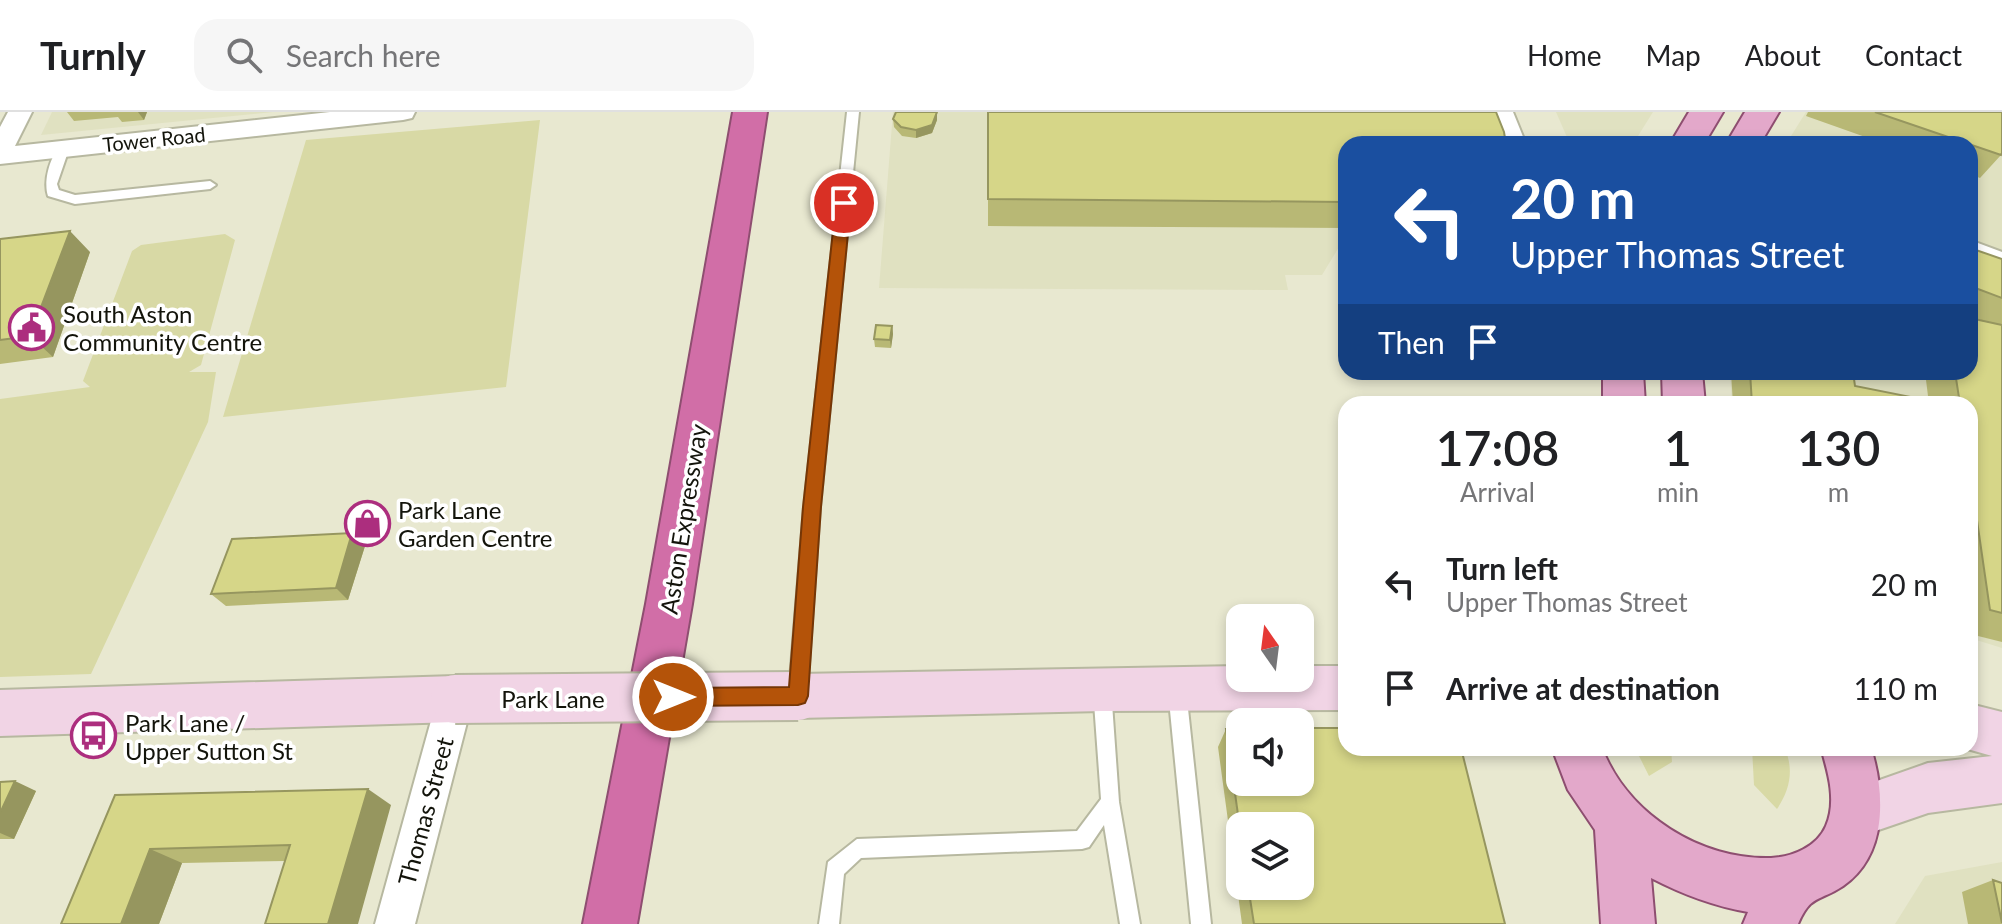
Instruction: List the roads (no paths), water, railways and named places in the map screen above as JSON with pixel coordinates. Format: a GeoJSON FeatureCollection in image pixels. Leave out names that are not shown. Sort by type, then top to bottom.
{"type":"FeatureCollection","features":[{"type":"Feature","properties":{"kind":"highway","name":"Aston Expressway"},"geometry":{"type":"LineString","coordinates":[[610,924],[669,604],[750,112]]}},
{"type":"Feature","properties":{"kind":"main road"},"geometry":{"type":"LineString","coordinates":[[1692,136],[1706,112]]}},
{"type":"Feature","properties":{"kind":"main road"},"geometry":{"type":"LineString","coordinates":[[1748,136],[1762,112]]}},
{"type":"Feature","properties":{"kind":"main road","name":"Park Lane"},"geometry":{"type":"LineString","coordinates":[[0,713],[455,699],[1338,688]]}},
{"type":"Feature","properties":{"kind":"main road"},"geometry":{"type":"LineString","coordinates":[[1978,729],[2002,735]]}},
{"type":"Feature","properties":{"kind":"main road"},"geometry":{"type":"LineString","coordinates":[[1574,756],[1620,820],[1657,852],[1701,874],[1746,885],[1779,904],[1847,845],[1858,812],[1856,773],[1849,756]]}},
{"type":"Feature","properties":{"kind":"main road"},"geometry":{"type":"LineString","coordinates":[[1858,812],[1928,788],[2002,779]]}},
{"type":"Feature","properties":{"kind":"main road"},"geometry":{"type":"LineString","coordinates":[[1620,820],[1628,924]]}},
{"type":"Feature","properties":{"kind":"street"},"geometry":{"type":"LineString","coordinates":[[0,154],[20,112]]}},
{"type":"Feature","properties":{"kind":"street","name":"Tower Road"},"geometry":{"type":"LineString","coordinates":[[0,154],[403,112]]}},
{"type":"Feature","properties":{"kind":"street"},"geometry":{"type":"LineString","coordinates":[[1501,112],[1510,136]]}},
{"type":"Feature","properties":{"kind":"street","name":"Thomas Street"},"geometry":{"type":"LineString","coordinates":[[395,924],[455,699]]}},
{"type":"Feature","properties":{"kind":"lane"},"geometry":{"type":"LineString","coordinates":[[798,696],[812,507],[853,112]]}},
{"type":"Feature","properties":{"kind":"lane"},"geometry":{"type":"LineString","coordinates":[[63,149],[51,184],[53,193],[59,197],[75,200],[210,185]]}},
{"type":"Feature","properties":{"kind":"lane"},"geometry":{"type":"LineString","coordinates":[[1978,248],[2002,257]]}},
{"type":"Feature","properties":{"kind":"lane"},"geometry":{"type":"LineString","coordinates":[[1102,689],[1110,802],[1130,924]]}},
{"type":"Feature","properties":{"kind":"lane"},"geometry":{"type":"LineString","coordinates":[[1177,689],[1201,924]]}},
{"type":"Feature","properties":{"kind":"lane"},"geometry":{"type":"LineString","coordinates":[[829,924],[835,869],[857,849],[1082,840],[1110,802]]}},
{"type":"Feature","properties":{"kind":"place","name":"South Aston Community Centre"},"geometry":{"type":"Point","coordinates":[32,327]}},
{"type":"Feature","properties":{"kind":"place","name":"Park Lane Garden Centre"},"geometry":{"type":"Point","coordinates":[367,523]}},
{"type":"Feature","properties":{"kind":"place","name":"Park Lane / Upper Sutton St"},"geometry":{"type":"Point","coordinates":[94,736]}}]}
